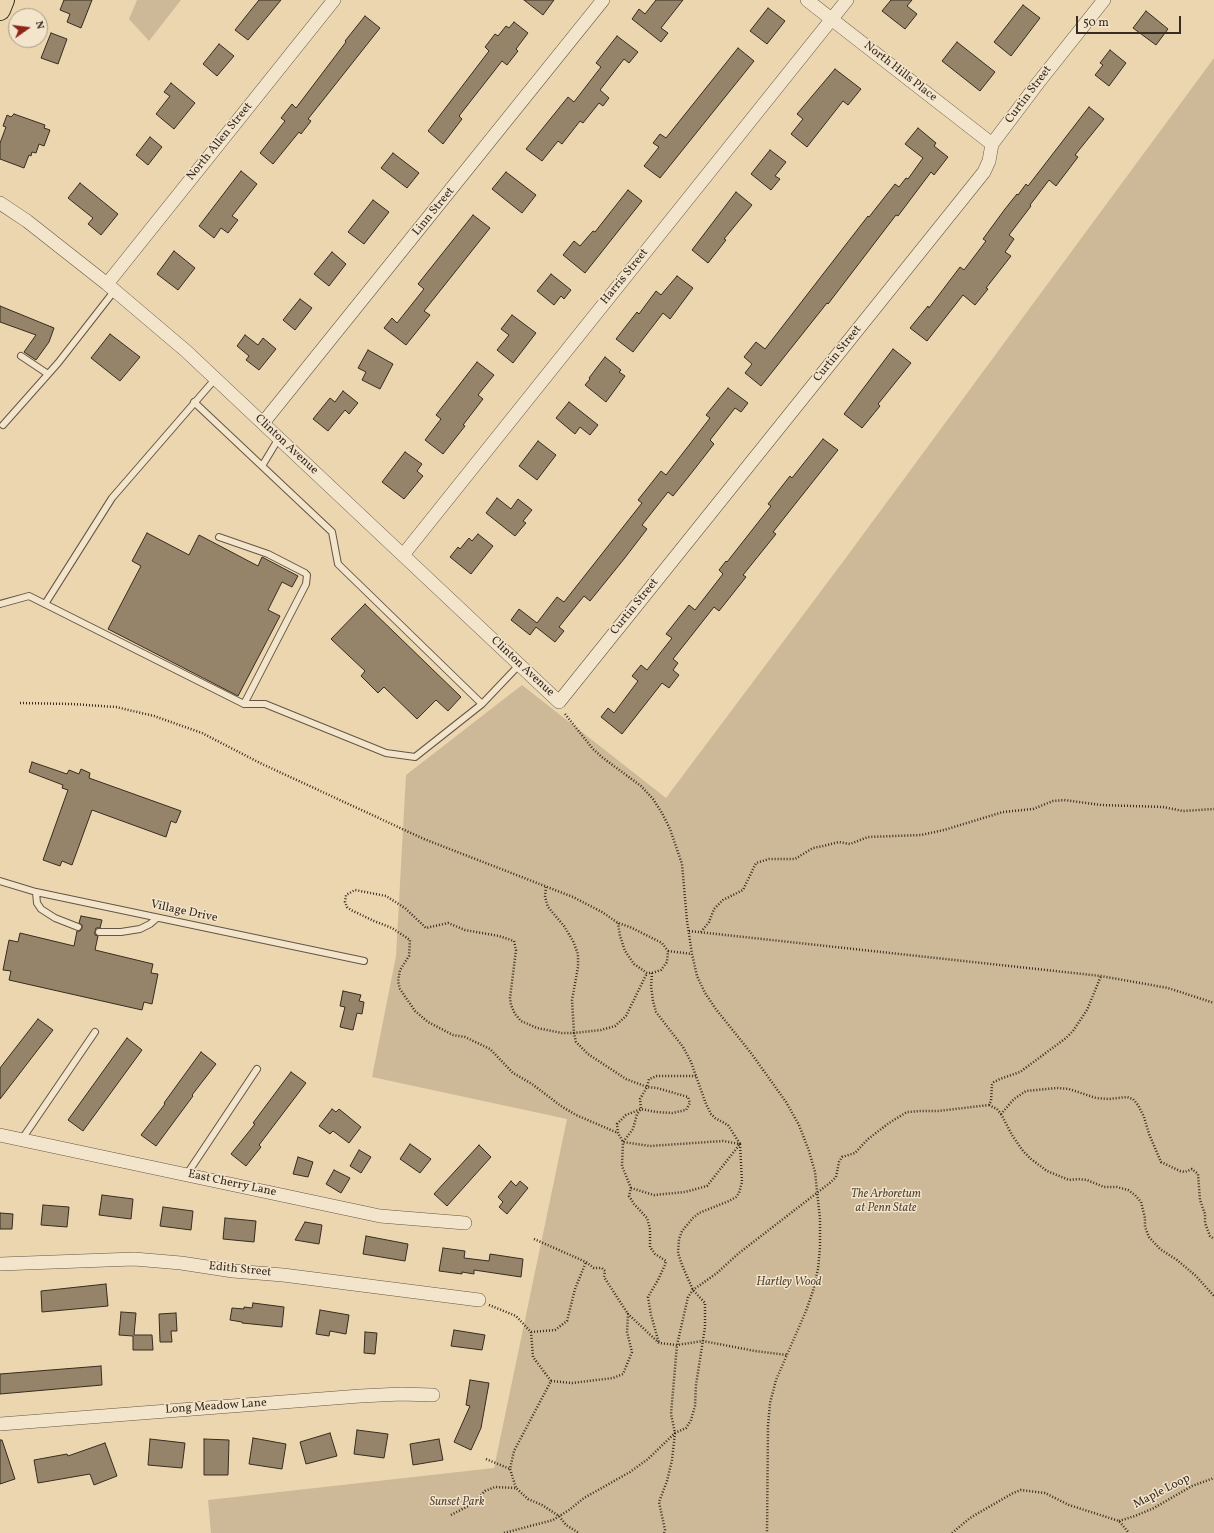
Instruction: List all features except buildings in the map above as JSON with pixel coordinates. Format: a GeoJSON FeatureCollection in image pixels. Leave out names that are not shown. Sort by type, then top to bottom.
{"type":"FeatureCollection","features":[{"type":"Feature","properties":{"kind":"main road"},"geometry":{"type":"LineString","coordinates":[[0,10],[4,0]]}},
{"type":"Feature","properties":{"kind":"street","name":"North Allen Street"},"geometry":{"type":"LineString","coordinates":[[111,287],[334,0]]}},
{"type":"Feature","properties":{"kind":"street","name":"Linn Street"},"geometry":{"type":"LineString","coordinates":[[263,422],[603,0]]}},
{"type":"Feature","properties":{"kind":"street","name":"North Hills Place"},"geometry":{"type":"LineString","coordinates":[[808,0],[992,144]]}},
{"type":"Feature","properties":{"kind":"street","name":"Harris Street"},"geometry":{"type":"LineString","coordinates":[[403,555],[847,0]]}},
{"type":"Feature","properties":{"kind":"street","name":"Curtin Street"},"geometry":{"type":"LineString","coordinates":[[559,702],[984,172],[989,161],[992,144],[1104,0]]}},
{"type":"Feature","properties":{"kind":"street","name":"Clinton Avenue"},"geometry":{"type":"LineString","coordinates":[[0,204],[27,221],[156,324],[263,422],[559,702]]}},
{"type":"Feature","properties":{"kind":"street","name":"East Cherry Lane"},"geometry":{"type":"LineString","coordinates":[[0,1134],[380,1216],[466,1223]]}},
{"type":"Feature","properties":{"kind":"street","name":"Edith Street"},"geometry":{"type":"LineString","coordinates":[[0,1264],[134,1259],[181,1263],[233,1271],[283,1275],[478,1300]]}},
{"type":"Feature","properties":{"kind":"street","name":"Long Meadow Lane"},"geometry":{"type":"LineString","coordinates":[[0,1424],[360,1396],[401,1394],[433,1395]]}},
{"type":"Feature","properties":{"kind":"lane"},"geometry":{"type":"LineString","coordinates":[[2,425],[48,374],[111,287]]}},
{"type":"Feature","properties":{"kind":"lane"},"geometry":{"type":"LineString","coordinates":[[21,356],[48,374]]}},
{"type":"Feature","properties":{"kind":"lane"},"geometry":{"type":"LineString","coordinates":[[46,604],[112,498],[216,378]]}},
{"type":"Feature","properties":{"kind":"lane"},"geometry":{"type":"LineString","coordinates":[[194,402],[332,532],[338,564],[482,704]]}},
{"type":"Feature","properties":{"kind":"lane"},"geometry":{"type":"LineString","coordinates":[[262,466],[280,438]]}},
{"type":"Feature","properties":{"kind":"lane"},"geometry":{"type":"LineString","coordinates":[[219,537],[268,554],[305,572],[307,575],[306,584],[244,704]]}},
{"type":"Feature","properties":{"kind":"lane"},"geometry":{"type":"LineString","coordinates":[[0,604],[29,596],[244,704],[265,704],[386,753],[415,757],[482,704],[520,664]]}},
{"type":"Feature","properties":{"kind":"lane","name":"Village Drive"},"geometry":{"type":"LineString","coordinates":[[0,882],[36,892],[364,962]]}},
{"type":"Feature","properties":{"kind":"lane"},"geometry":{"type":"LineString","coordinates":[[36,892],[37,903],[41,909],[55,918],[78,927]]}},
{"type":"Feature","properties":{"kind":"lane"},"geometry":{"type":"LineString","coordinates":[[99,932],[120,932],[140,929],[150,924],[157,918]]}},
{"type":"Feature","properties":{"kind":"lane"},"geometry":{"type":"LineString","coordinates":[[22,1139],[95,1032]]}},
{"type":"Feature","properties":{"kind":"lane"},"geometry":{"type":"LineString","coordinates":[[187,1175],[257,1069]]}},
{"type":"Feature","properties":{"kind":"path"},"geometry":{"type":"LineString","coordinates":[[559,702],[571,723],[592,749],[641,786],[653,798],[662,812],[670,829],[682,864],[692,954],[698,976],[705,993],[786,1102],[799,1125],[815,1172],[820,1219],[818,1269],[806,1311],[776,1380],[770,1403],[768,1426],[767,1533]]}},
{"type":"Feature","properties":{"kind":"path"},"geometry":{"type":"LineString","coordinates":[[20,704],[72,704],[116,707],[154,716],[202,734],[260,763],[424,839],[573,897],[602,912],[618,923],[630,927],[662,943],[668,951],[668,962],[661,970],[647,973],[634,964],[625,952],[618,923]]}},
{"type":"Feature","properties":{"kind":"path"},"geometry":{"type":"LineString","coordinates":[[701,932],[709,922],[714,909],[724,900],[743,890],[756,863],[769,859],[795,859],[813,848],[840,842],[850,844],[868,837],[921,835],[944,830],[1004,812],[1033,809],[1053,801],[1064,800],[1101,805],[1163,807],[1183,812],[1214,809]]}},
{"type":"Feature","properties":{"kind":"path"},"geometry":{"type":"LineString","coordinates":[[546,887],[548,907],[564,926],[573,941],[578,954],[578,967],[572,1000],[576,1042],[588,1054],[626,1079],[646,1087],[678,1093],[688,1097],[690,1103],[686,1110],[672,1112],[656,1112],[641,1109],[626,1115],[617,1124],[618,1134],[623,1142],[622,1166],[631,1188],[629,1196],[647,1218],[650,1229],[650,1247],[655,1254],[666,1260],[658,1280],[648,1296],[651,1315],[659,1343]]}},
{"type":"Feature","properties":{"kind":"path"},"geometry":{"type":"LineString","coordinates":[[618,1134],[576,1115],[561,1106],[532,1084],[513,1073],[490,1049],[465,1037],[453,1035],[439,1028],[428,1022],[415,1011],[400,989],[398,981],[400,970],[409,956],[410,940],[392,928],[351,910],[347,907],[345,902],[346,895],[355,890],[386,896],[405,908],[426,928],[448,923],[465,930],[499,936],[514,941],[516,950],[510,998],[511,1005],[515,1014],[521,1021],[537,1028],[562,1033],[574,1033],[601,1030],[615,1026],[626,1016],[647,973]]}},
{"type":"Feature","properties":{"kind":"path"},"geometry":{"type":"LineString","coordinates":[[689,931],[1101,976],[1168,988],[1214,1003]]}},
{"type":"Feature","properties":{"kind":"path"},"geometry":{"type":"LineString","coordinates":[[668,951],[692,954]]}},
{"type":"Feature","properties":{"kind":"path"},"geometry":{"type":"LineString","coordinates":[[504,1533],[553,1520],[584,1498],[630,1472],[648,1458],[675,1433],[686,1428],[691,1420],[695,1406],[703,1341],[705,1303],[693,1290],[680,1259],[678,1253],[679,1240],[682,1231],[699,1213],[736,1198],[742,1182],[740,1144],[728,1125],[711,1114],[683,1047],[654,1006],[651,986],[652,973]]}},
{"type":"Feature","properties":{"kind":"path"},"geometry":{"type":"LineString","coordinates":[[989,1105],[991,1101],[992,1084],[994,1082],[1020,1072],[1066,1038],[1073,1031],[1090,1004],[1101,976]]}},
{"type":"Feature","properties":{"kind":"path"},"geometry":{"type":"LineString","coordinates":[[641,1109],[640,1099],[649,1079],[657,1076],[696,1076]]}},
{"type":"Feature","properties":{"kind":"path"},"geometry":{"type":"LineString","coordinates":[[1002,1114],[1014,1099],[1026,1091],[1057,1088],[1069,1089],[1096,1098],[1133,1098],[1144,1117],[1149,1134],[1161,1162],[1180,1171],[1185,1172],[1192,1169],[1198,1174],[1200,1200],[1205,1214],[1205,1223],[1210,1236],[1214,1239]]}},
{"type":"Feature","properties":{"kind":"path"},"geometry":{"type":"LineString","coordinates":[[664,1533],[665,1530],[659,1502],[667,1481],[675,1433],[671,1414],[677,1345],[688,1296],[693,1290],[717,1273],[739,1253],[836,1177],[839,1162],[842,1157],[855,1153],[868,1139],[908,1112],[921,1110],[938,1111],[989,1105],[997,1109],[1002,1114],[1012,1135],[1023,1151],[1047,1171],[1069,1180],[1078,1178],[1104,1187],[1117,1187],[1128,1190],[1135,1195],[1141,1202],[1149,1237],[1160,1249],[1177,1260],[1196,1276],[1214,1296]]}},
{"type":"Feature","properties":{"kind":"path"},"geometry":{"type":"LineString","coordinates":[[623,1142],[633,1129],[636,1114],[641,1109]]}},
{"type":"Feature","properties":{"kind":"path"},"geometry":{"type":"LineString","coordinates":[[623,1142],[650,1146],[723,1141],[740,1144]]}},
{"type":"Feature","properties":{"kind":"path"},"geometry":{"type":"LineString","coordinates":[[631,1188],[654,1194],[686,1192],[707,1186],[740,1144]]}},
{"type":"Feature","properties":{"kind":"path"},"geometry":{"type":"LineString","coordinates":[[534,1239],[586,1262],[594,1268],[602,1268],[605,1271],[604,1277],[628,1314],[659,1343],[677,1345],[703,1341],[755,1351],[787,1355]]}},
{"type":"Feature","properties":{"kind":"path"},"geometry":{"type":"LineString","coordinates":[[531,1332],[555,1330],[567,1321],[574,1289],[586,1262]]}},
{"type":"Feature","properties":{"kind":"path"},"geometry":{"type":"LineString","coordinates":[[478,1300],[516,1316],[531,1332],[533,1357],[551,1380],[572,1383],[613,1378],[622,1374],[632,1352],[626,1332],[628,1314]]}},
{"type":"Feature","properties":{"kind":"path"},"geometry":{"type":"LineString","coordinates":[[551,1380],[514,1451],[510,1469],[516,1488],[528,1499],[542,1505],[559,1516],[566,1525],[579,1533]]}},
{"type":"Feature","properties":{"kind":"path"},"geometry":{"type":"LineString","coordinates":[[486,1459],[510,1469]]}},
{"type":"Feature","properties":{"kind":"path","name":"Maple Loop"},"geometry":{"type":"LineString","coordinates":[[1119,1521],[1154,1508],[1192,1486],[1214,1478]]}},
{"type":"Feature","properties":{"kind":"path"},"geometry":{"type":"LineString","coordinates":[[451,1515],[472,1504],[486,1491],[495,1487],[516,1488]]}},
{"type":"Feature","properties":{"kind":"path"},"geometry":{"type":"LineString","coordinates":[[952,1533],[970,1518],[1013,1493],[1021,1490],[1045,1493],[1069,1505],[1119,1521],[1129,1533]]}},
{"type":"Feature","properties":{"kind":"green space"},"geometry":{"type":"Polygon","coordinates":[[[137,0],[181,0],[149,41],[129,19],[137,0]]]}},
{"type":"Feature","properties":{"kind":"green space","name":"The Arboretum at Penn State"},"geometry":{"type":"Polygon","coordinates":[[[1214,58],[1214,1533],[211,1533],[208,1500],[494,1468],[567,1119],[372,1077],[396,956],[406,775],[522,685],[666,798],[845,559],[1214,58]]]}},
{"type":"Feature","properties":{"kind":"park label","name":"Hartley Wood"},"geometry":{"type":"Point","coordinates":[789,1283]}},
{"type":"Feature","properties":{"kind":"park label","name":"Sunset Park"},"geometry":{"type":"Point","coordinates":[457,1503]}}]}
